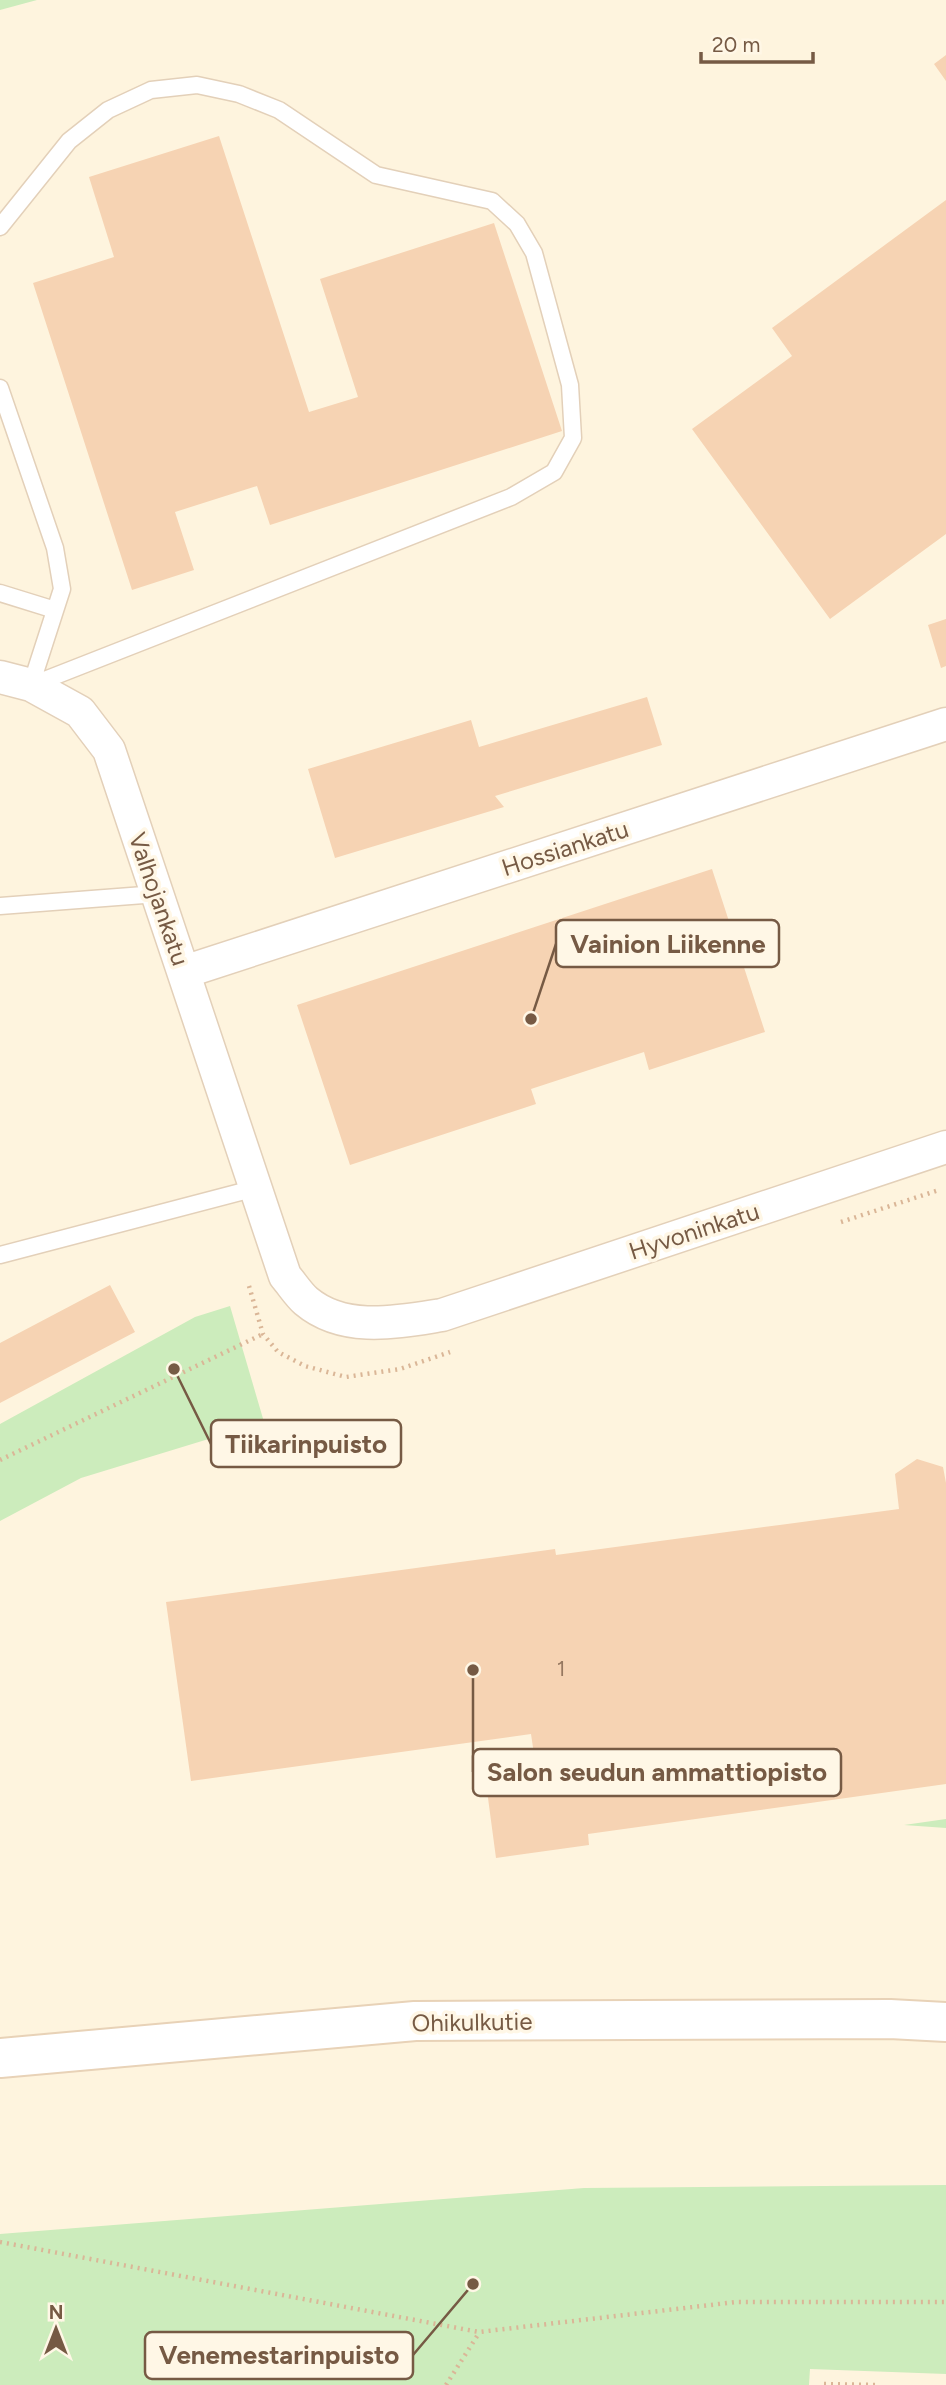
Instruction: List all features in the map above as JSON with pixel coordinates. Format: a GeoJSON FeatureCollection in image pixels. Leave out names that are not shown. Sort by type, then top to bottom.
{"type":"FeatureCollection","features":[{"type":"Feature","properties":{"kind":"main road","name":"Ohikulkutie"},"geometry":{"type":"LineString","coordinates":[[0,2058],[415,2021],[890,2019],[946,2022]]}},
{"type":"Feature","properties":{"kind":"street","name":"Valhojankatu"},"geometry":{"type":"LineString","coordinates":[[0,677],[31,685],[80,712],[109,750],[285,1276],[305,1300],[332,1318],[386,1324],[442,1315]]}},
{"type":"Feature","properties":{"kind":"street","name":"Hossiankatu"},"geometry":{"type":"LineString","coordinates":[[184,972],[946,724]]}},
{"type":"Feature","properties":{"kind":"street","name":"Hyvoninkatu"},"geometry":{"type":"LineString","coordinates":[[442,1315],[946,1147]]}},
{"type":"Feature","properties":{"kind":"lane"},"geometry":{"type":"LineString","coordinates":[[0,227],[69,141],[108,110],[150,90],[197,85],[239,94],[279,110],[376,175],[492,201],[517,224],[534,253],[570,385],[573,438],[554,472],[511,498],[31,685]]}},
{"type":"Feature","properties":{"kind":"lane"},"geometry":{"type":"LineString","coordinates":[[0,388],[55,548],[62,589],[31,685]]}},
{"type":"Feature","properties":{"kind":"lane"},"geometry":{"type":"LineString","coordinates":[[0,593],[55,610]]}},
{"type":"Feature","properties":{"kind":"lane"},"geometry":{"type":"LineString","coordinates":[[0,906],[157,894]]}},
{"type":"Feature","properties":{"kind":"lane"},"geometry":{"type":"LineString","coordinates":[[0,1255],[256,1188]]}},
{"type":"Feature","properties":{"kind":"path"},"geometry":{"type":"LineString","coordinates":[[838,1223],[946,1187]]}},
{"type":"Feature","properties":{"kind":"path"},"geometry":{"type":"LineString","coordinates":[[248,1284],[263,1334],[278,1352],[305,1366],[346,1377],[400,1369],[453,1351]]}},
{"type":"Feature","properties":{"kind":"path"},"geometry":{"type":"LineString","coordinates":[[0,1460],[263,1334]]}},
{"type":"Feature","properties":{"kind":"path"},"geometry":{"type":"LineString","coordinates":[[0,2242],[479,2332],[736,2302],[946,2302]]}},
{"type":"Feature","properties":{"kind":"path"},"geometry":{"type":"LineString","coordinates":[[446,2385],[479,2332]]}},
{"type":"Feature","properties":{"kind":"path"},"geometry":{"type":"LineString","coordinates":[[824,2384],[878,2385]]}},
{"type":"Feature","properties":{"kind":"green space"},"geometry":{"type":"Polygon","coordinates":[[[0,0],[37,0],[0,10],[0,0]]]}},
{"type":"Feature","properties":{"kind":"green space"},"geometry":{"type":"Polygon","coordinates":[[[230,1306],[264,1422],[81,1478],[0,1521],[0,1424],[195,1317],[230,1306]]]}},
{"type":"Feature","properties":{"kind":"green space"},"geometry":{"type":"Polygon","coordinates":[[[946,1819],[946,1828],[904,1825],[946,1819]]]}},
{"type":"Feature","properties":{"kind":"green space"},"geometry":{"type":"Polygon","coordinates":[[[946,2185],[946,2374],[810,2369],[809,2385],[0,2385],[0,2234],[584,2188],[946,2185]]]}},
{"type":"Feature","properties":{"kind":"building"},"geometry":{"type":"Polygon","coordinates":[[[946,55],[946,81],[934,64],[946,55]]]}},
{"type":"Feature","properties":{"kind":"building"},"geometry":{"type":"Polygon","coordinates":[[[219,136],[309,412],[358,397],[320,279],[494,223],[562,431],[270,525],[257,486],[175,512],[194,570],[132,590],[33,283],[114,257],[89,177],[219,136]]]}},
{"type":"Feature","properties":{"kind":"building"},"geometry":{"type":"Polygon","coordinates":[[[946,200],[946,534],[830,619],[692,429],[792,356],[772,328],[946,200]]]}},
{"type":"Feature","properties":{"kind":"building"},"geometry":{"type":"Polygon","coordinates":[[[946,619],[946,666],[941,668],[928,625],[946,619]]]}},
{"type":"Feature","properties":{"kind":"building"},"geometry":{"type":"Polygon","coordinates":[[[647,697],[662,745],[495,796],[504,807],[335,858],[308,769],[471,720],[479,747],[647,697]]]}},
{"type":"Feature","properties":{"kind":"building"},"geometry":{"type":"Polygon","coordinates":[[[712,869],[765,1032],[649,1070],[644,1052],[531,1089],[536,1104],[350,1165],[297,1005],[712,869]]]}},
{"type":"Feature","properties":{"kind":"building"},"geometry":{"type":"Polygon","coordinates":[[[110,1285],[135,1332],[0,1403],[0,1343],[110,1285]]]}},
{"type":"Feature","properties":{"kind":"building"},"geometry":{"type":"Polygon","coordinates":[[[917,1459],[943,1467],[946,1483],[946,1784],[588,1834],[589,1845],[496,1858],[484,1768],[535,1761],[531,1734],[191,1781],[166,1602],[555,1549],[556,1555],[899,1509],[895,1474],[917,1459]]]}},
{"type":"Feature","properties":{"kind":"place","name":"Vainion Liikenne"},"geometry":{"type":"Point","coordinates":[531,1019]}},
{"type":"Feature","properties":{"kind":"place","name":"Tiikarinpuisto"},"geometry":{"type":"Point","coordinates":[174,1369]}},
{"type":"Feature","properties":{"kind":"place","name":"Salon seudun ammattiopisto"},"geometry":{"type":"Point","coordinates":[473,1670]}},
{"type":"Feature","properties":{"kind":"place","name":"Venemestarinpuisto"},"geometry":{"type":"Point","coordinates":[473,2284]}}]}
